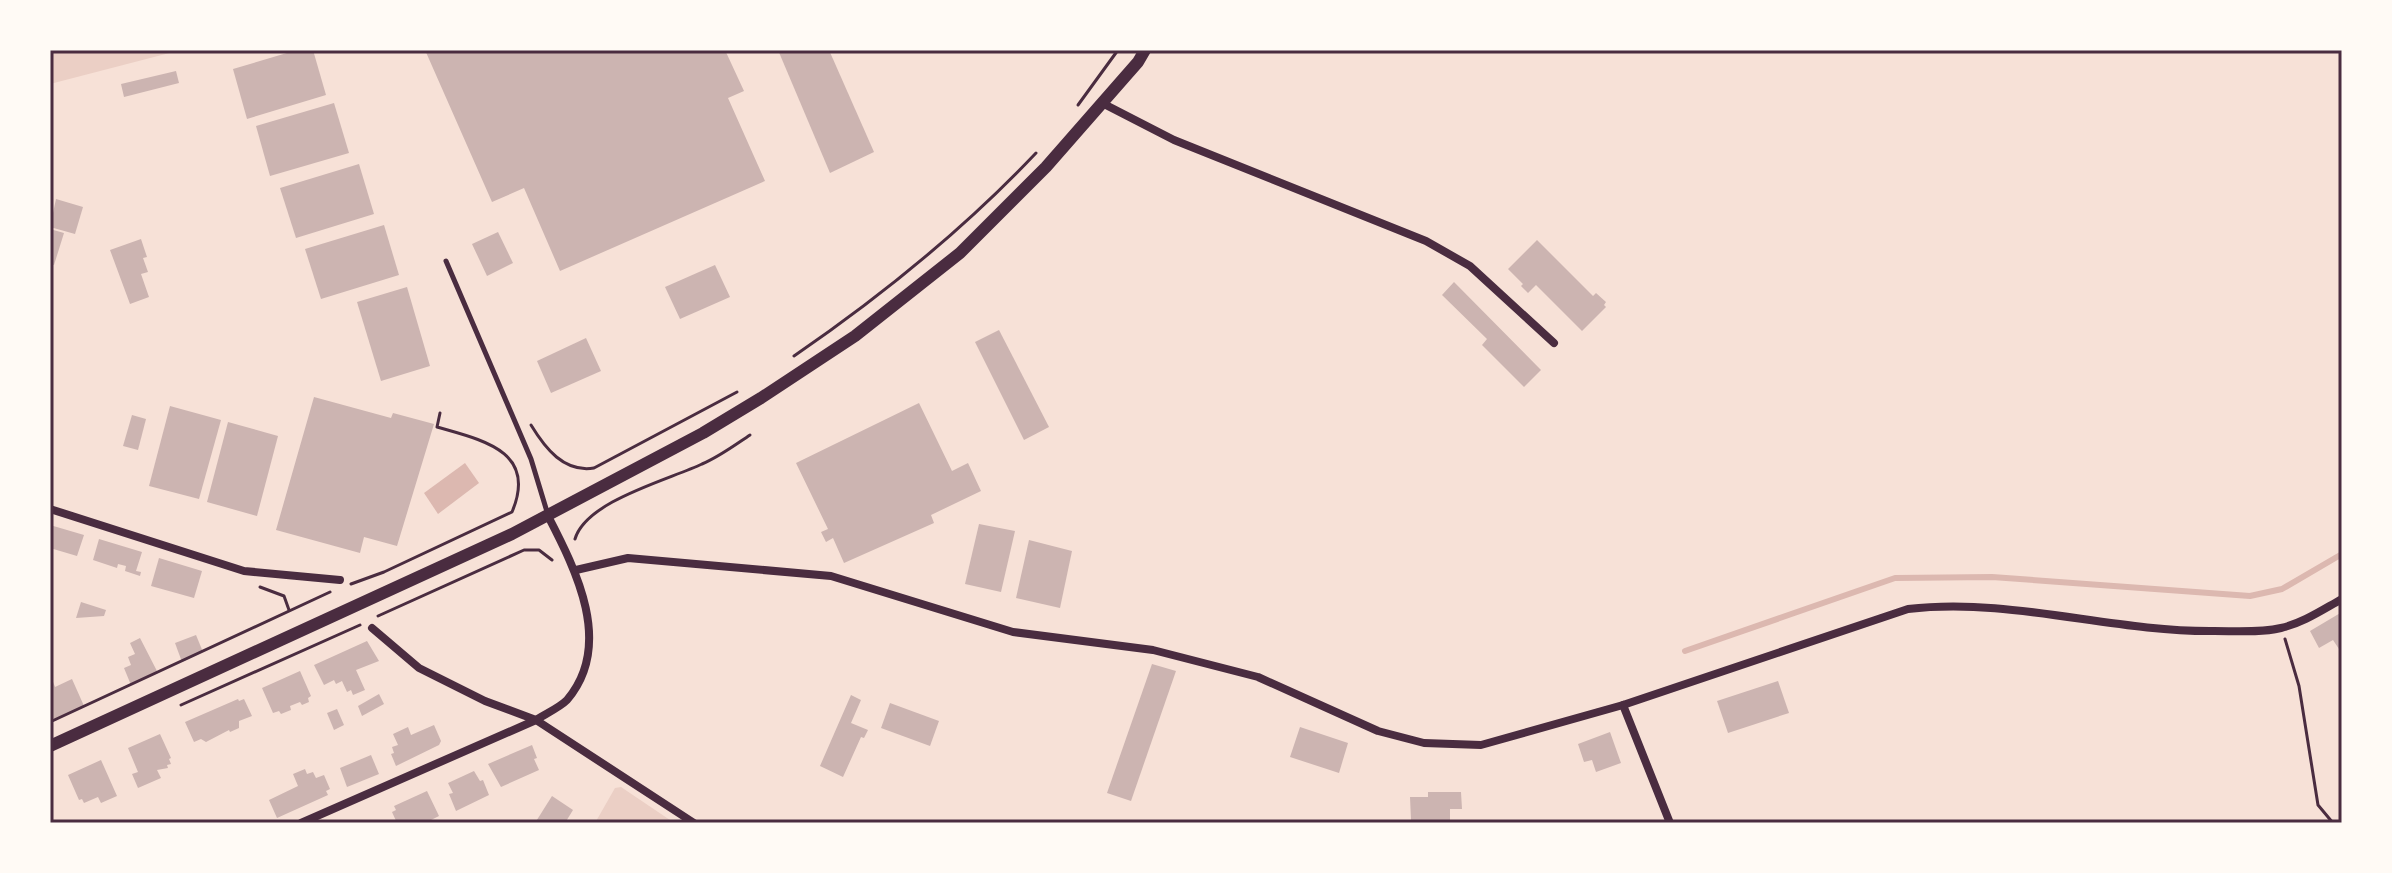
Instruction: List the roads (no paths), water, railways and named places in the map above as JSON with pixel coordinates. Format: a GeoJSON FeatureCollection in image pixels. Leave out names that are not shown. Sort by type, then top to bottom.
{"type":"FeatureCollection","features":[{"type":"Feature","properties":{"kind":"main road"},"geometry":{"type":"LineString","coordinates":[[50,746],[548,516],[749,405],[891,309],[979,233],[1046,167],[1138,62],[1145,50]]}},
{"type":"Feature","properties":{"kind":"street"},"geometry":{"type":"LineString","coordinates":[[1102,103],[1174,140],[1426,241],[1470,266],[1554,343]]}},
{"type":"Feature","properties":{"kind":"street"},"geometry":{"type":"LineString","coordinates":[[50,509],[244,571],[340,580]]}},
{"type":"Feature","properties":{"kind":"street"},"geometry":{"type":"LineString","coordinates":[[301,823],[536,720],[566,701],[586,665],[589,619],[576,570],[548,516]]}},
{"type":"Feature","properties":{"kind":"street"},"geometry":{"type":"LineString","coordinates":[[576,570],[628,558],[831,576],[1013,632],[1153,650],[1258,677],[1378,731],[1424,743],[1481,745],[1623,705],[1908,609],[1948,605],[2003,607],[2136,628],[2259,631],[2281,628],[2307,619],[2342,599]]}},
{"type":"Feature","properties":{"kind":"street"},"geometry":{"type":"LineString","coordinates":[[372,628],[419,668],[485,701],[536,720],[694,823]]}},
{"type":"Feature","properties":{"kind":"street"},"geometry":{"type":"LineString","coordinates":[[1623,705],[1670,823]]}},
{"type":"Feature","properties":{"kind":"lane"},"geometry":{"type":"LineString","coordinates":[[446,261],[531,459],[548,516]]}},
{"type":"Feature","properties":{"kind":"waterway"},"geometry":{"type":"LineString","coordinates":[[1685,651],[1895,578],[1992,577],[2250,596],[2282,589],[2342,554]]}}]}
